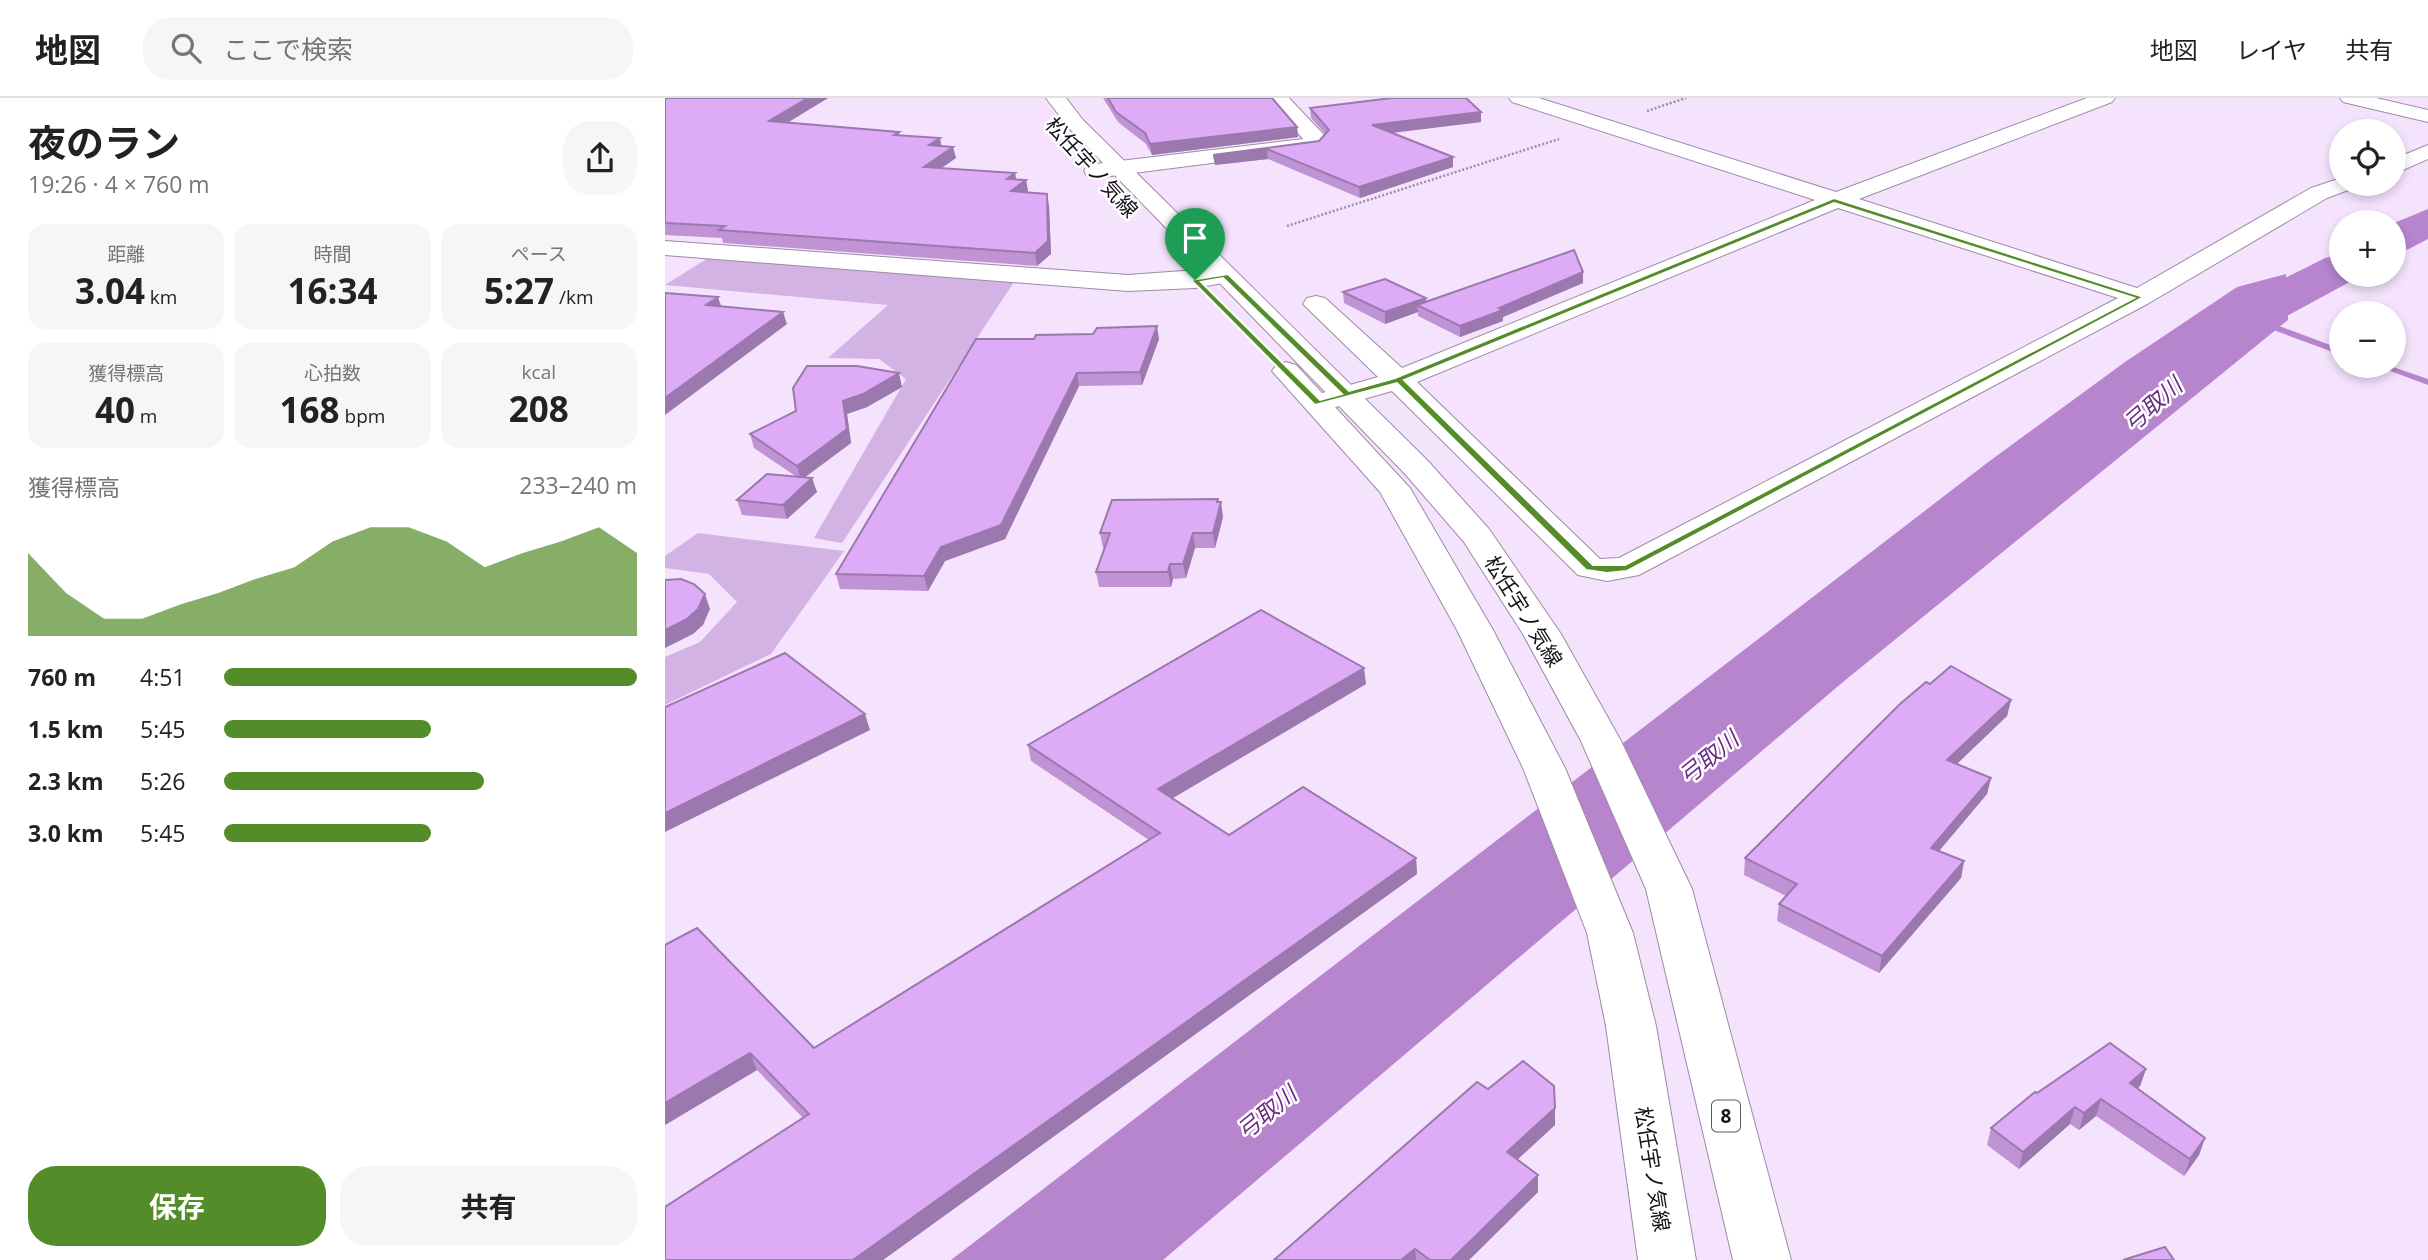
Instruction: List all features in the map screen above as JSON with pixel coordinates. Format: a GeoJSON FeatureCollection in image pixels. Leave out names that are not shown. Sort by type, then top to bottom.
{"type":"FeatureCollection","features":[{"type":"Feature","properties":{"kind":"street","name":"松任宇ノ気線"},"geometry":{"type":"LineString","coordinates":[[1032,98],[1225,275],[1347,395],[1477,536],[1542,634],[1601,741],[1669,889],[1762,1260]]}},
{"type":"Feature","properties":{"kind":"street","name":"松任宇ノ気線"},"geometry":{"type":"LineString","coordinates":[[1056,98],[1107,169],[1195,280],[1318,403],[1394,488],[1475,630],[1544,768],[1610,933],[1631,1026],[1667,1260]]}},
{"type":"Feature","properties":{"kind":"street"},"geometry":{"type":"LineString","coordinates":[[1519,98],[2140,297]]}},
{"type":"Feature","properties":{"kind":"street"},"geometry":{"type":"LineString","coordinates":[[1318,403],[1398,380],[1834,201],[2105,98]]}},
{"type":"Feature","properties":{"kind":"street"},"geometry":{"type":"LineString","coordinates":[[2350,98],[2428,116]]}},
{"type":"Feature","properties":{"kind":"street"},"geometry":{"type":"LineString","coordinates":[[2376,98],[2428,110]]}},
{"type":"Feature","properties":{"kind":"street"},"geometry":{"type":"LineString","coordinates":[[1107,169],[1312,144],[1315,140],[1284,105]]}},
{"type":"Feature","properties":{"kind":"street"},"geometry":{"type":"LineString","coordinates":[[1284,105],[1315,109]]}},
{"type":"Feature","properties":{"kind":"street"},"geometry":{"type":"LineString","coordinates":[[2406,161],[2428,151]]}},
{"type":"Feature","properties":{"kind":"street"},"geometry":{"type":"LineString","coordinates":[[1316,303],[1590,568],[1627,568],[2140,297],[2329,190]]}},
{"type":"Feature","properties":{"kind":"street"},"geometry":{"type":"LineString","coordinates":[[665,248],[1128,283],[1195,280],[1225,275]]}},
{"type":"Feature","properties":{"kind":"street"},"geometry":{"type":"LineString","coordinates":[[665,275],[703,251]]}},
{"type":"Feature","properties":{"kind":"path"},"geometry":{"type":"LineString","coordinates":[[1287,226],[1604,125]]}},
{"type":"Feature","properties":{"kind":"shaded area"},"geometry":{"type":"Polygon","coordinates":[[[708,258],[1016,279],[842,543],[814,538],[906,379],[879,359],[828,358],[888,305],[665,285],[708,258]]]}},
{"type":"Feature","properties":{"kind":"shaded area"},"geometry":{"type":"Polygon","coordinates":[[[698,533],[844,551],[771,654],[665,705],[665,657],[700,642],[737,602],[709,574],[665,568],[665,556],[698,533]]]}},
{"type":"Feature","properties":{"kind":"water"},"geometry":{"type":"Polygon","coordinates":[[[2286,274],[2288,320],[1843,682],[1163,1260],[951,1260],[1987,463],[2125,362],[2237,287],[2286,274]]]}},
{"type":"Feature","properties":{"kind":"building"},"geometry":{"type":"Polygon","coordinates":[[[665,98],[808,98],[769,121],[940,138],[929,145],[953,147],[924,167],[1015,173],[1007,179],[1026,180],[1011,191],[1047,194],[1048,241],[1035,253],[719,230],[725,226],[665,223],[665,98]]]}},
{"type":"Feature","properties":{"kind":"building"},"geometry":{"type":"Polygon","coordinates":[[[1108,98],[1272,98],[1297,127],[1150,144],[1145,133],[1116,112],[1108,98]]]}},
{"type":"Feature","properties":{"kind":"building"},"geometry":{"type":"Polygon","coordinates":[[[1392,98],[1466,98],[1481,112],[1372,125],[1453,157],[1359,187],[1267,149],[1213,155],[1319,141],[1329,130],[1310,108],[1392,98]]]}},
{"type":"Feature","properties":{"kind":"building"},"geometry":{"type":"Polygon","coordinates":[[[1574,250],[1583,272],[1499,308],[1503,310],[1460,326],[1417,305],[1574,250]]]}},
{"type":"Feature","properties":{"kind":"building"},"geometry":{"type":"Polygon","coordinates":[[[1385,279],[1426,298],[1385,312],[1343,292],[1385,279]]]}},
{"type":"Feature","properties":{"kind":"building"},"geometry":{"type":"Polygon","coordinates":[[[665,293],[718,297],[706,305],[783,312],[665,398],[665,293]]]}},
{"type":"Feature","properties":{"kind":"building"},"geometry":{"type":"Polygon","coordinates":[[[1157,326],[1140,372],[1077,373],[1001,525],[941,547],[924,576],[836,574],[976,339],[1034,339],[1036,335],[1093,334],[1097,328],[1157,326]]]}},
{"type":"Feature","properties":{"kind":"building"},"geometry":{"type":"Polygon","coordinates":[[[807,366],[857,366],[899,373],[863,394],[843,401],[847,429],[797,466],[750,434],[796,411],[793,388],[807,366]]]}},
{"type":"Feature","properties":{"kind":"building"},"geometry":{"type":"Polygon","coordinates":[[[767,474],[812,478],[783,505],[737,500],[767,474]]]}},
{"type":"Feature","properties":{"kind":"building"},"geometry":{"type":"Polygon","coordinates":[[[1218,499],[1217,502],[1221,502],[1213,533],[1193,533],[1183,564],[1170,564],[1168,572],[1096,572],[1110,533],[1100,533],[1112,500],[1218,499]]]}},
{"type":"Feature","properties":{"kind":"building"},"geometry":{"type":"Polygon","coordinates":[[[681,579],[694,584],[705,594],[698,609],[687,619],[665,630],[665,580],[681,579]]]}},
{"type":"Feature","properties":{"kind":"building"},"geometry":{"type":"Polygon","coordinates":[[[1261,610],[1364,668],[1158,789],[1229,835],[1303,787],[1416,858],[853,1260],[665,1260],[665,1207],[809,1114],[750,1053],[665,1103],[665,945],[697,928],[814,1048],[1160,833],[1028,745],[1261,610]]]}},
{"type":"Feature","properties":{"kind":"building"},"geometry":{"type":"Polygon","coordinates":[[[785,653],[865,714],[665,813],[665,707],[785,653]]]}},
{"type":"Feature","properties":{"kind":"building"},"geometry":{"type":"Polygon","coordinates":[[[1951,666],[2011,700],[1947,760],[1991,778],[1931,848],[1964,861],[1882,956],[1779,904],[1797,884],[1745,858],[1900,704],[1926,682],[1930,684],[1951,666]]]}},
{"type":"Feature","properties":{"kind":"building"},"geometry":{"type":"Polygon","coordinates":[[[2110,1043],[2146,1069],[2130,1083],[2205,1138],[2190,1159],[2101,1099],[2084,1113],[2075,1107],[2023,1152],[1991,1128],[2035,1092],[2110,1043]]]}},
{"type":"Feature","properties":{"kind":"building"},"geometry":{"type":"Polygon","coordinates":[[[1523,1061],[1554,1086],[1555,1108],[1507,1152],[1538,1175],[1451,1260],[1430,1260],[1415,1249],[1401,1260],[1274,1260],[1477,1082],[1488,1089],[1523,1061]]]}},
{"type":"Feature","properties":{"kind":"building"},"geometry":{"type":"Polygon","coordinates":[[[2165,1247],[2174,1260],[2123,1260],[2165,1247]]]}},
{"type":"Feature","properties":{"kind":"waterway","name":"弓取川"},"geometry":{"type":"LineString","coordinates":[[2406,234],[2428,222]]}},
{"type":"Feature","properties":{"kind":"waterway","name":"弓取川"},"geometry":{"type":"LineString","coordinates":[[2210,351],[2248,318],[2329,274]]}},
{"type":"Feature","properties":{"kind":"waterway"},"geometry":{"type":"LineString","coordinates":[[2263,323],[2329,348]]}},
{"type":"Feature","properties":{"kind":"waterway"},"geometry":{"type":"LineString","coordinates":[[2406,374],[2428,382]]}},
{"type":"Feature","properties":{"kind":"route"},"geometry":{"type":"LineString","coordinates":[[1195,280],[1225,275],[1347,395],[1398,380],[1834,201],[2140,297],[1627,568],[1607,570],[1590,568],[1398,380],[1318,403],[1195,280]]}}]}
